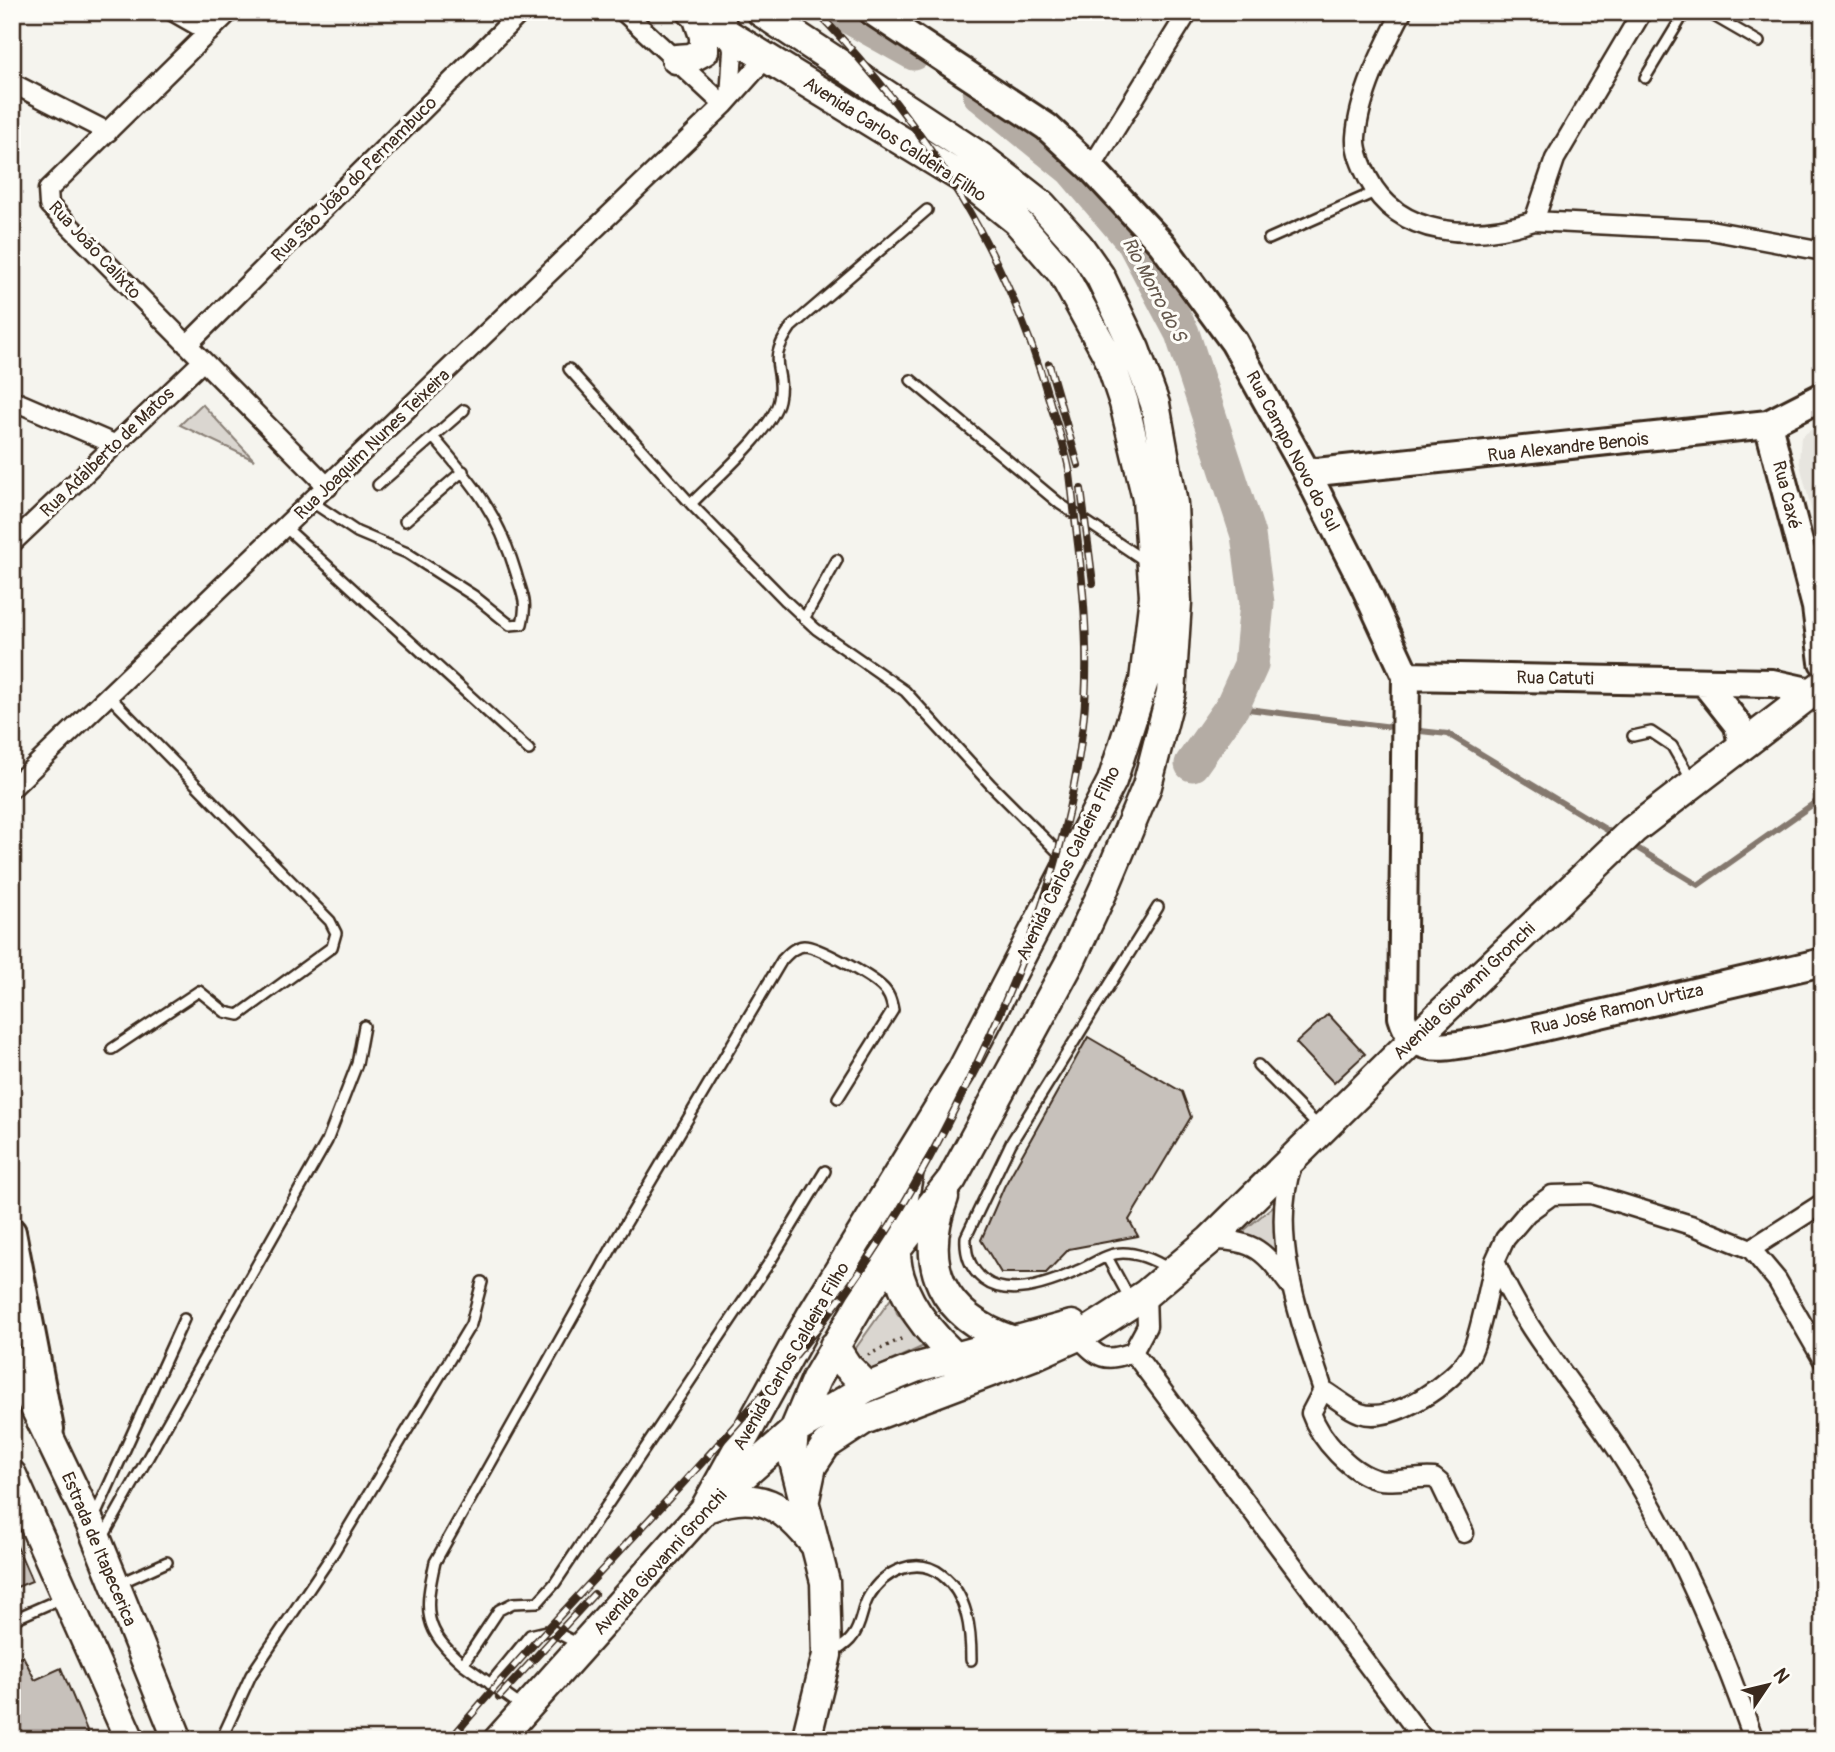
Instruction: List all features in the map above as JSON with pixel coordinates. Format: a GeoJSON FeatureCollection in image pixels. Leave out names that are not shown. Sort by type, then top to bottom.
{"type":"FeatureCollection","features":[{"type":"Feature","properties":{"kind":"main road","name":"Avenida Carlos Caldeira Filho"},"geometry":{"type":"LineString","coordinates":[[761,12],[982,158],[1042,205],[1079,246],[1100,276],[1139,360],[1155,404],[1173,504],[1177,602],[1171,693],[1147,786],[1070,962],[952,1179],[896,1250],[834,1346],[794,1431]]}},
{"type":"Feature","properties":{"kind":"main road"},"geometry":{"type":"LineString","coordinates":[[676,59],[691,58],[704,51],[704,36],[711,19]]}},
{"type":"Feature","properties":{"kind":"main road","name":"Avenida Carlos Caldeira Filho"},"geometry":{"type":"LineString","coordinates":[[704,1510],[811,1316],[962,1070],[1112,781],[1144,681],[1154,596],[1147,499],[1124,403],[1109,358],[1063,274],[1017,221],[967,181],[766,58],[711,19]]}},
{"type":"Feature","properties":{"kind":"main road","name":"Avenida Giovanni Gronchi"},"geometry":{"type":"LineString","coordinates":[[805,1502],[812,1466],[826,1445],[864,1420],[991,1374],[1078,1337],[1132,1303],[1173,1271],[1210,1240],[1413,1040],[1633,830],[1817,688]]}},
{"type":"Feature","properties":{"kind":"main road"},"geometry":{"type":"LineString","coordinates":[[910,1157],[896,1250],[906,1293],[933,1336],[973,1370],[991,1374]]}},
{"type":"Feature","properties":{"kind":"main road"},"geometry":{"type":"LineString","coordinates":[[952,1179],[934,1223],[932,1246],[939,1283],[971,1322],[1011,1339]]}},
{"type":"Feature","properties":{"kind":"main road","name":"Avenida Giovanni Gronchi"},"geometry":{"type":"LineString","coordinates":[[498,1740],[704,1510],[794,1431],[868,1387],[954,1355],[1132,1303]]}},
{"type":"Feature","properties":{"kind":"main road"},"geometry":{"type":"LineString","coordinates":[[834,1346],[868,1387]]}},
{"type":"Feature","properties":{"kind":"main road","name":"Estrada de Itapecerica"},"geometry":{"type":"LineString","coordinates":[[12,1360],[95,1535],[178,1740]]}},
{"type":"Feature","properties":{"kind":"main road"},"geometry":{"type":"LineString","coordinates":[[794,1431],[792,1454],[825,1582],[827,1655],[806,1740]]}},
{"type":"Feature","properties":{"kind":"main road"},"geometry":{"type":"LineString","coordinates":[[12,1475],[23,1510],[66,1596],[130,1740]]}},
{"type":"Feature","properties":{"kind":"main road"},"geometry":{"type":"LineString","coordinates":[[704,1510],[733,1498],[766,1502],[804,1530],[817,1547]]}},
{"type":"Feature","properties":{"kind":"street"},"geometry":{"type":"LineString","coordinates":[[174,12],[209,32]]}},
{"type":"Feature","properties":{"kind":"street","name":"Rua João Calixto"},"geometry":{"type":"LineString","coordinates":[[229,12],[48,190],[49,205],[328,487]]}},
{"type":"Feature","properties":{"kind":"street","name":"Rua São João do Pernambuco"},"geometry":{"type":"LineString","coordinates":[[187,345],[521,12]]}},
{"type":"Feature","properties":{"kind":"street"},"geometry":{"type":"LineString","coordinates":[[624,12],[727,101]]}},
{"type":"Feature","properties":{"kind":"street","name":"Rua Campo Novo do Sul"},"geometry":{"type":"LineString","coordinates":[[873,12],[1047,127],[1091,168],[1162,244],[1234,342],[1307,473],[1364,585],[1406,676],[1402,1017],[1413,1040]]}},
{"type":"Feature","properties":{"kind":"street"},"geometry":{"type":"LineString","coordinates":[[1091,168],[1188,12]]}},
{"type":"Feature","properties":{"kind":"street"},"geometry":{"type":"LineString","coordinates":[[1402,12],[1362,106],[1356,140],[1361,165],[1375,192],[1404,217],[1433,229],[1475,233],[1510,229],[1534,221],[1710,230],[1823,251]]}},
{"type":"Feature","properties":{"kind":"street"},"geometry":{"type":"LineString","coordinates":[[1534,221],[1555,159],[1642,12]]}},
{"type":"Feature","properties":{"kind":"street"},"geometry":{"type":"LineString","coordinates":[[711,19],[727,101]]}},
{"type":"Feature","properties":{"kind":"street","name":"Rua Joaquim Nunes Teixeira"},"geometry":{"type":"LineString","coordinates":[[12,788],[727,101],[766,58]]}},
{"type":"Feature","properties":{"kind":"street"},"geometry":{"type":"LineString","coordinates":[[12,83],[108,132]]}},
{"type":"Feature","properties":{"kind":"street","name":"Rua Adalberto de Matos"},"geometry":{"type":"LineString","coordinates":[[12,543],[203,361]]}},
{"type":"Feature","properties":{"kind":"street","name":"Rua Alexandre Benois"},"geometry":{"type":"LineString","coordinates":[[1307,473],[1768,424],[1823,396]]}},
{"type":"Feature","properties":{"kind":"street"},"geometry":{"type":"LineString","coordinates":[[12,400],[114,443]]}},
{"type":"Feature","properties":{"kind":"street","name":"Rua Caxé"},"geometry":{"type":"LineString","coordinates":[[1768,424],[1819,609],[1823,662]]}},
{"type":"Feature","properties":{"kind":"street","name":"Rua Catuti"},"geometry":{"type":"LineString","coordinates":[[1406,676],[1772,683],[1817,688]]}},
{"type":"Feature","properties":{"kind":"street"},"geometry":{"type":"LineString","coordinates":[[1704,682],[1738,725],[1742,745]]}},
{"type":"Feature","properties":{"kind":"street","name":"Rua José Ramon Urtiza"},"geometry":{"type":"LineString","coordinates":[[1413,1040],[1429,1048],[1484,1041],[1823,962]]}},
{"type":"Feature","properties":{"kind":"street"},"geometry":{"type":"LineString","coordinates":[[1294,1158],[1283,1194],[1291,1287],[1323,1390],[1362,1414],[1387,1412],[1424,1400],[1449,1379],[1471,1354],[1496,1261],[1516,1224],[1552,1195],[1591,1194],[1694,1226],[1751,1249],[1777,1280],[1823,1360]]}},
{"type":"Feature","properties":{"kind":"street"},"geometry":{"type":"LineString","coordinates":[[1751,1249],[1823,1203]]}},
{"type":"Feature","properties":{"kind":"street"},"geometry":{"type":"LineString","coordinates":[[12,1232],[53,1444]]}},
{"type":"Feature","properties":{"kind":"street"},"geometry":{"type":"LineString","coordinates":[[1210,1240],[1252,1244],[1271,1260],[1291,1287]]}},
{"type":"Feature","properties":{"kind":"street"},"geometry":{"type":"LineString","coordinates":[[1496,1261],[1509,1294],[1619,1451],[1662,1522],[1713,1627],[1754,1740]]}},
{"type":"Feature","properties":{"kind":"street"},"geometry":{"type":"LineString","coordinates":[[1078,1337],[1103,1358],[1111,1359],[1133,1352],[1147,1326],[1132,1303]]}},
{"type":"Feature","properties":{"kind":"street"},"geometry":{"type":"LineString","coordinates":[[1133,1352],[1424,1740]]}},
{"type":"Feature","properties":{"kind":"street"},"geometry":{"type":"LineString","coordinates":[[1323,1390],[1311,1413],[1315,1425],[1341,1455],[1362,1475],[1381,1480],[1434,1478],[1440,1483],[1464,1533]]}},
{"type":"Feature","properties":{"kind":"lane"},"geometry":{"type":"LineString","coordinates":[[1645,78],[1685,12]]}},
{"type":"Feature","properties":{"kind":"lane"},"geometry":{"type":"LineString","coordinates":[[1707,12],[1759,42]]}},
{"type":"Feature","properties":{"kind":"lane"},"geometry":{"type":"LineString","coordinates":[[1269,239],[1375,192]]}},
{"type":"Feature","properties":{"kind":"lane"},"geometry":{"type":"LineString","coordinates":[[691,504],[760,434],[774,415],[780,398],[775,359],[779,344],[791,327],[927,210]]}},
{"type":"Feature","properties":{"kind":"lane"},"geometry":{"type":"LineString","coordinates":[[569,369],[691,504],[804,619],[905,691],[990,785],[1070,864]]}},
{"type":"Feature","properties":{"kind":"lane"},"geometry":{"type":"LineString","coordinates":[[911,380],[1060,503],[1150,564]]}},
{"type":"Feature","properties":{"kind":"lane"},"geometry":{"type":"LineString","coordinates":[[378,485],[464,410]]}},
{"type":"Feature","properties":{"kind":"lane"},"geometry":{"type":"LineString","coordinates":[[312,502],[357,532],[407,553],[474,596],[510,625],[522,624],[527,605],[508,544],[490,506],[433,437]]}},
{"type":"Feature","properties":{"kind":"lane"},"geometry":{"type":"LineString","coordinates":[[405,521],[463,471]]}},
{"type":"Feature","properties":{"kind":"lane"},"geometry":{"type":"LineString","coordinates":[[285,527],[529,750]]}},
{"type":"Feature","properties":{"kind":"lane"},"geometry":{"type":"LineString","coordinates":[[804,619],[837,560]]}},
{"type":"Feature","properties":{"kind":"lane"},"geometry":{"type":"LineString","coordinates":[[109,696],[330,921],[336,933],[332,947],[239,1015],[225,1012],[199,991],[112,1049]]}},
{"type":"Feature","properties":{"kind":"lane"},"geometry":{"type":"LineString","coordinates":[[1633,736],[1651,732],[1672,746],[1693,783]]}},
{"type":"Feature","properties":{"kind":"lane"},"geometry":{"type":"LineString","coordinates":[[1158,907],[1011,1143],[966,1237],[965,1252],[976,1273],[999,1288],[1014,1289],[1037,1285],[1075,1272],[1107,1256],[1123,1253],[1148,1258],[1173,1271]]}},
{"type":"Feature","properties":{"kind":"lane"},"geometry":{"type":"LineString","coordinates":[[526,1709],[463,1664],[438,1641],[427,1614],[435,1562],[625,1223],[782,960],[794,948],[807,946],[832,958],[880,985],[891,998],[893,1010],[838,1098]]}},
{"type":"Feature","properties":{"kind":"lane"},"geometry":{"type":"LineString","coordinates":[[95,1535],[327,1141],[357,1064],[364,1026]]}},
{"type":"Feature","properties":{"kind":"lane"},"geometry":{"type":"LineString","coordinates":[[1258,1065],[1322,1130]]}},
{"type":"Feature","properties":{"kind":"lane"},"geometry":{"type":"LineString","coordinates":[[463,1664],[499,1610],[513,1603],[538,1602],[555,1583],[771,1260],[825,1171]]}},
{"type":"Feature","properties":{"kind":"lane"},"geometry":{"type":"LineString","coordinates":[[1107,1256],[1132,1303]]}},
{"type":"Feature","properties":{"kind":"lane"},"geometry":{"type":"LineString","coordinates":[[222,1740],[251,1675],[332,1555],[471,1324],[482,1282]]}},
{"type":"Feature","properties":{"kind":"lane"},"geometry":{"type":"LineString","coordinates":[[95,1535],[184,1319]]}},
{"type":"Feature","properties":{"kind":"lane"},"geometry":{"type":"LineString","coordinates":[[115,1586],[167,1562]]}},
{"type":"Feature","properties":{"kind":"lane"},"geometry":{"type":"LineString","coordinates":[[827,1655],[852,1638],[869,1595],[885,1576],[914,1565],[936,1570],[957,1592],[971,1629],[971,1660]]}},
{"type":"Feature","properties":{"kind":"lane"},"geometry":{"type":"LineString","coordinates":[[12,1620],[66,1596]]}},
{"type":"Feature","properties":{"kind":"lane"},"geometry":{"type":"LineString","coordinates":[[490,1684],[519,1646],[538,1632],[551,1630],[584,1646]]}},
{"type":"Feature","properties":{"kind":"path"},"geometry":{"type":"LineString","coordinates":[[865,1357],[910,1335]]}},
{"type":"Feature","properties":{"kind":"shaded area"},"geometry":{"type":"Polygon","coordinates":[[[202,404],[254,460],[180,425],[202,404]]]}},
{"type":"Feature","properties":{"kind":"shaded area"},"geometry":{"type":"Polygon","coordinates":[[[1823,421],[1823,555],[1799,461],[1801,437],[1823,421]]]}},
{"type":"Feature","properties":{"kind":"shaded area"},"geometry":{"type":"Polygon","coordinates":[[[1278,1202],[1281,1264],[1260,1240],[1241,1233],[1278,1202]]]}},
{"type":"Feature","properties":{"kind":"shaded area"},"geometry":{"type":"Polygon","coordinates":[[[892,1297],[897,1313],[924,1346],[864,1373],[851,1355],[892,1297]]]}},
{"type":"Feature","properties":{"kind":"building"},"geometry":{"type":"Polygon","coordinates":[[[1328,1014],[1365,1054],[1334,1083],[1296,1043],[1328,1014]]]}},
{"type":"Feature","properties":{"kind":"building"},"geometry":{"type":"Polygon","coordinates":[[[1088,1037],[1182,1092],[1191,1117],[1129,1220],[1138,1236],[1069,1249],[1046,1273],[1001,1273],[981,1240],[1004,1187],[1088,1037]]]}},
{"type":"Feature","properties":{"kind":"building"},"geometry":{"type":"Polygon","coordinates":[[[12,1535],[32,1581],[12,1589],[12,1535]]]}},
{"type":"Feature","properties":{"kind":"building"},"geometry":{"type":"Polygon","coordinates":[[[23,1656],[35,1680],[61,1668],[91,1740],[12,1740],[12,1661],[23,1656]]]}},
{"type":"Feature","properties":{"kind":"waterway","name":"Rio Morro do S"},"geometry":{"type":"LineString","coordinates":[[841,12],[914,53]]}},
{"type":"Feature","properties":{"kind":"waterway","name":"Rio Morro do S"},"geometry":{"type":"LineString","coordinates":[[980,94],[1072,169],[1134,242],[1182,333],[1248,535],[1257,603],[1251,665],[1232,707],[1192,764]]}},
{"type":"Feature","properties":{"kind":"waterway"},"geometry":{"type":"LineString","coordinates":[[1232,707],[1400,728]]}},
{"type":"Feature","properties":{"kind":"waterway"},"geometry":{"type":"LineString","coordinates":[[1411,730],[1448,734],[1617,836]]}},
{"type":"Feature","properties":{"kind":"waterway"},"geometry":{"type":"LineString","coordinates":[[1629,843],[1698,885],[1823,797]]}},
{"type":"Feature","properties":{"kind":"railway"},"geometry":{"type":"LineString","coordinates":[[450,1740],[550,1626],[754,1404],[803,1346],[867,1262],[929,1159],[1009,993],[1056,861],[1077,770],[1085,702],[1086,634],[1083,588],[1066,457],[1033,350],[1012,296],[959,194],[894,100],[817,12]]}},
{"type":"Feature","properties":{"kind":"railway"},"geometry":{"type":"LineString","coordinates":[[1049,364],[1078,465]]}},
{"type":"Feature","properties":{"kind":"railway"},"geometry":{"type":"LineString","coordinates":[[1081,489],[1093,583]]}},
{"type":"Feature","properties":{"kind":"railway"},"geometry":{"type":"LineString","coordinates":[[499,1697],[594,1594]]}}]}
